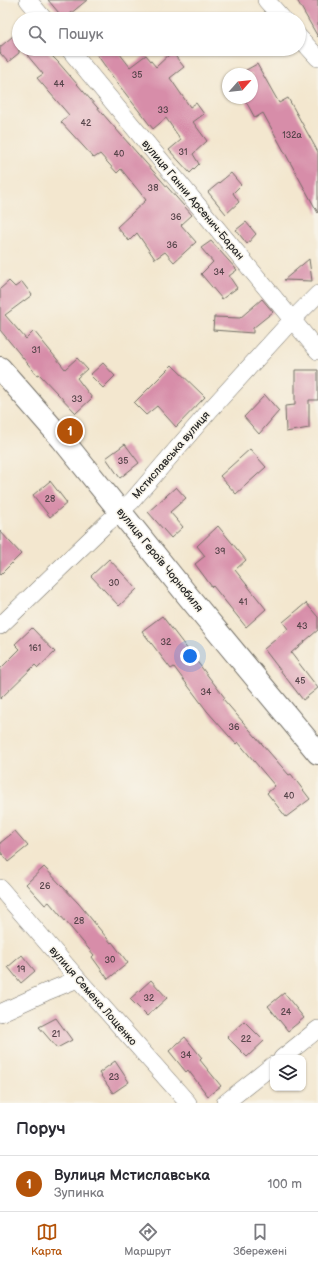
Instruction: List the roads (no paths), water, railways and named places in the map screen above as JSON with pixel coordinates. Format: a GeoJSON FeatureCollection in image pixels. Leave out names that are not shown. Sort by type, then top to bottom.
{"type":"FeatureCollection","features":[{"type":"Feature","properties":{"kind":"main road","name":"вулиця Героїв Чорнобиля"},"geometry":{"type":"LineString","coordinates":[[0,368],[62,439],[318,753]]}},
{"type":"Feature","properties":{"kind":"street"},"geometry":{"type":"LineString","coordinates":[[28,0],[38,12]]}},
{"type":"Feature","properties":{"kind":"street"},"geometry":{"type":"LineString","coordinates":[[266,0],[277,12]]}},
{"type":"Feature","properties":{"kind":"street"},"geometry":{"type":"LineString","coordinates":[[306,45],[318,58]]}},
{"type":"Feature","properties":{"kind":"street","name":"вулиця Ганни Арсенич-Баран"},"geometry":{"type":"LineString","coordinates":[[75,56],[318,351]]}},
{"type":"Feature","properties":{"kind":"street","name":"Мстиславська вулиця"},"geometry":{"type":"LineString","coordinates":[[0,626],[132,500],[210,410],[292,320],[318,294]]}},
{"type":"Feature","properties":{"kind":"street","name":"вулиця Семена Лощенко"},"geometry":{"type":"LineString","coordinates":[[0,888],[188,1103]]}},
{"type":"Feature","properties":{"kind":"street"},"geometry":{"type":"LineString","coordinates":[[0,1014],[46,992],[78,979]]}},
{"type":"Feature","properties":{"kind":"street"},"geometry":{"type":"LineString","coordinates":[[286,1055],[318,1029]]}},
{"type":"Feature","properties":{"kind":"street"},"geometry":{"type":"LineString","coordinates":[[225,1103],[270,1067]]}},
{"type":"Feature","properties":{"kind":"place","name":"Вулиця Мстиславська"},"geometry":{"type":"Point","coordinates":[70,431]}}]}
